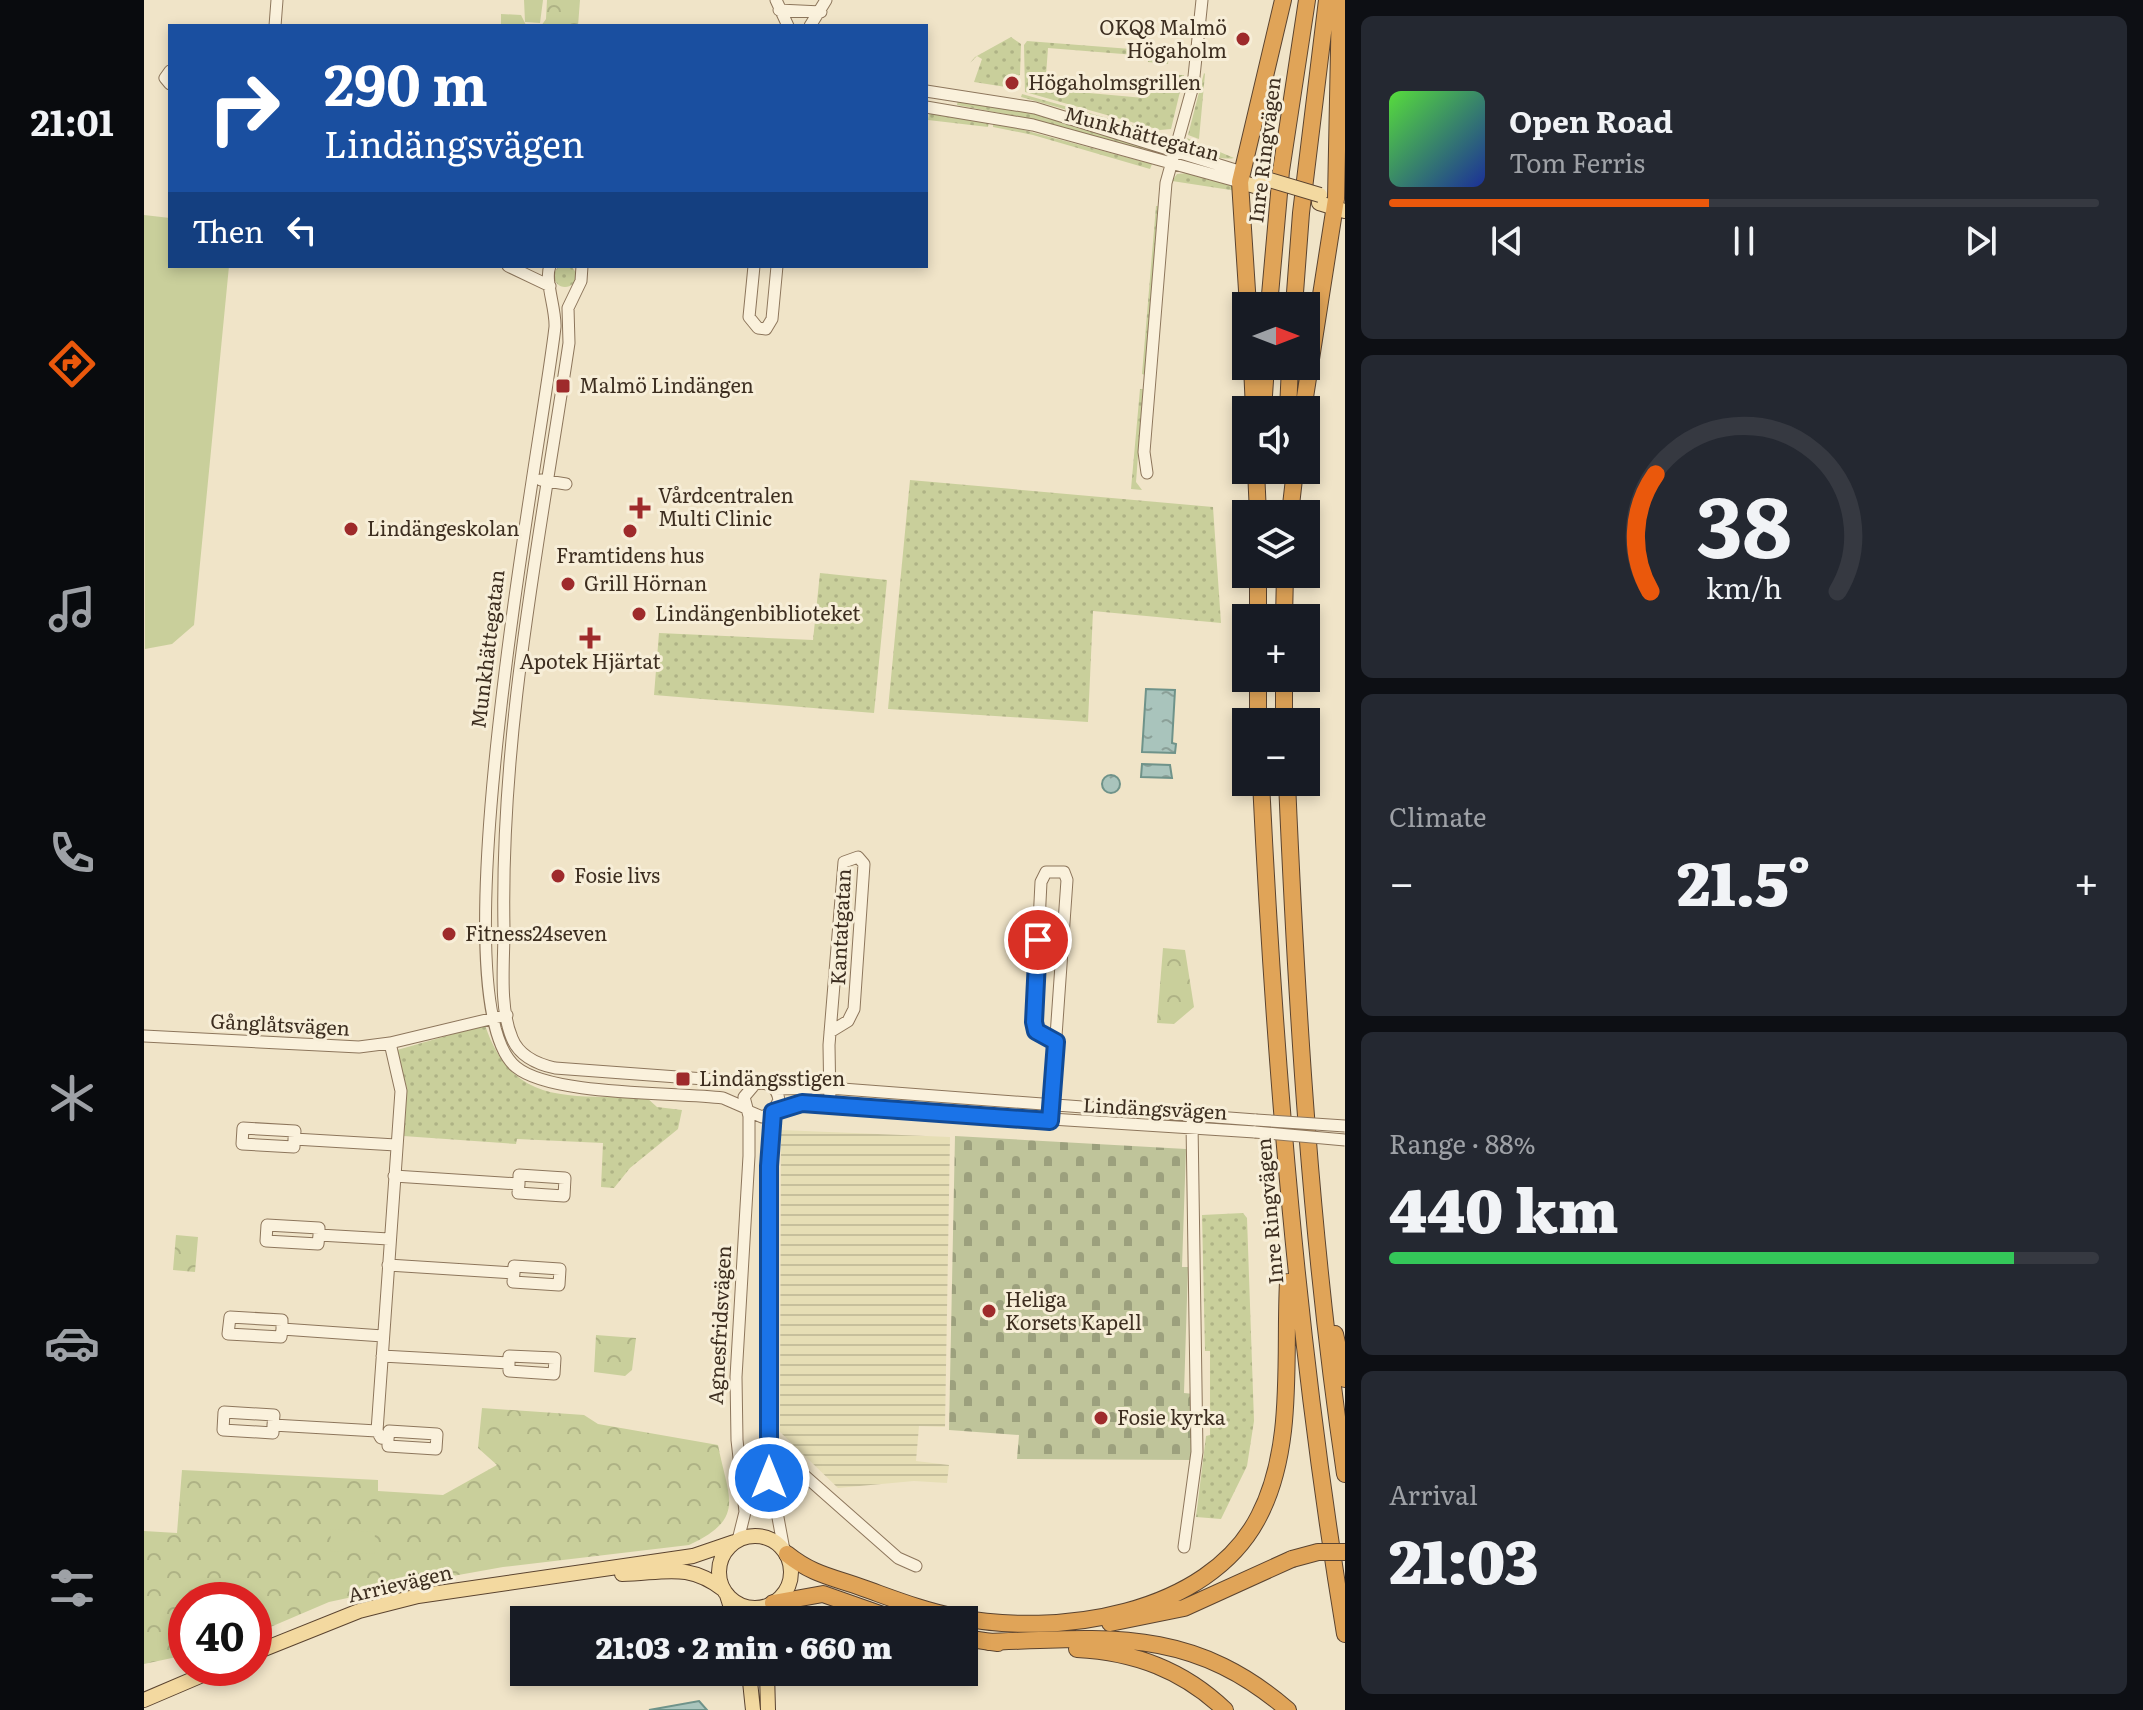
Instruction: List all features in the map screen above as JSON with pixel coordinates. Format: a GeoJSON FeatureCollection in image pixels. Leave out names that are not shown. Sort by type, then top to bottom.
{"type":"FeatureCollection","features":[{"type":"Feature","properties":{"kind":"highway"},"geometry":{"type":"LineString","coordinates":[[1247,292],[1241,177],[1283,0]]}},
{"type":"Feature","properties":{"kind":"highway","name":"Inre Ringvägen"},"geometry":{"type":"LineString","coordinates":[[1270,292],[1281,171],[1307,0]]}},
{"type":"Feature","properties":{"kind":"highway"},"geometry":{"type":"LineString","coordinates":[[1295,292],[1301,213],[1327,0]]}},
{"type":"Feature","properties":{"kind":"highway"},"geometry":{"type":"LineString","coordinates":[[1305,396],[1333,203],[1340,0]]}},
{"type":"Feature","properties":{"kind":"highway","name":"Inre Ringvägen"},"geometry":{"type":"LineString","coordinates":[[1262,796],[1269,957],[1291,1237],[1313,1423],[1345,1634]]}},
{"type":"Feature","properties":{"kind":"highway"},"geometry":{"type":"LineString","coordinates":[[1288,796],[1314,1231],[1345,1474]]}},
{"type":"Feature","properties":{"kind":"highway"},"geometry":{"type":"LineString","coordinates":[[1314,1231],[1345,1379]]}},
{"type":"Feature","properties":{"kind":"highway"},"geometry":{"type":"LineString","coordinates":[[1049,1623],[1126,1610],[1176,1595],[1216,1571],[1245,1540],[1260,1514],[1277,1461],[1286,1376],[1291,1237]]}},
{"type":"Feature","properties":{"kind":"highway"},"geometry":{"type":"LineString","coordinates":[[785,1552],[811,1572],[933,1612],[983,1621],[1049,1623],[1114,1623],[1160,1615],[1184,1608],[1292,1559],[1318,1552],[1345,1552]]}},
{"type":"Feature","properties":{"kind":"highway"},"geometry":{"type":"LineString","coordinates":[[771,1604],[823,1594],[857,1606]]}},
{"type":"Feature","properties":{"kind":"highway"},"geometry":{"type":"LineString","coordinates":[[988,1642],[1109,1639],[1181,1649],[1229,1666],[1288,1710]]}},
{"type":"Feature","properties":{"kind":"highway"},"geometry":{"type":"LineString","coordinates":[[978,1640],[1106,1651],[1139,1657],[1179,1674],[1225,1710]]}},
{"type":"Feature","properties":{"kind":"main road"},"geometry":{"type":"LineString","coordinates":[[1241,177],[1333,203]]}},
{"type":"Feature","properties":{"kind":"main road"},"geometry":{"type":"LineString","coordinates":[[725,1592],[746,1607],[771,1604],[789,1584],[791,1569],[785,1552],[763,1536],[736,1541],[719,1567],[725,1592],[730,1606]]}},
{"type":"Feature","properties":{"kind":"main road","name":"Arrievägen"},"geometry":{"type":"LineString","coordinates":[[272,1646],[359,1611],[418,1596],[700,1555],[736,1541]]}},
{"type":"Feature","properties":{"kind":"main road","name":"Arrievägen"},"geometry":{"type":"LineString","coordinates":[[562,1577],[693,1572],[707,1576],[725,1592]]}},
{"type":"Feature","properties":{"kind":"main road"},"geometry":{"type":"LineString","coordinates":[[144,1700],[177,1686]]}},
{"type":"Feature","properties":{"kind":"main road"},"geometry":{"type":"LineString","coordinates":[[750,1686],[753,1710]]}},
{"type":"Feature","properties":{"kind":"main road"},"geometry":{"type":"LineString","coordinates":[[767,1686],[768,1710]]}},
{"type":"Feature","properties":{"kind":"street"},"geometry":{"type":"LineString","coordinates":[[275,24],[277,0]]}},
{"type":"Feature","properties":{"kind":"street"},"geometry":{"type":"LineString","coordinates":[[810,24],[821,12],[826,0]]}},
{"type":"Feature","properties":{"kind":"street"},"geometry":{"type":"LineString","coordinates":[[1147,473],[1144,452],[1166,183],[1196,70],[1202,0]]}},
{"type":"Feature","properties":{"kind":"street"},"geometry":{"type":"LineString","coordinates":[[778,5],[821,12]]}},
{"type":"Feature","properties":{"kind":"street"},"geometry":{"type":"LineString","coordinates":[[778,5],[788,24]]}},
{"type":"Feature","properties":{"kind":"street"},"geometry":{"type":"LineString","coordinates":[[791,24],[801,11]]}},
{"type":"Feature","properties":{"kind":"street"},"geometry":{"type":"LineString","coordinates":[[801,11],[807,24]]}},
{"type":"Feature","properties":{"kind":"street","name":"Munkhättegatan"},"geometry":{"type":"LineString","coordinates":[[928,91],[1035,108],[1177,150],[1241,177]]}},
{"type":"Feature","properties":{"kind":"street","name":"Munkhättegatan"},"geometry":{"type":"LineString","coordinates":[[928,107],[1033,125],[1172,164],[1241,177]]}},
{"type":"Feature","properties":{"kind":"street"},"geometry":{"type":"LineString","coordinates":[[512,268],[566,292],[576,289]]}},
{"type":"Feature","properties":{"kind":"street","name":"Munkhättegatan"},"geometry":{"type":"LineString","coordinates":[[491,1017],[487,920],[491,807],[505,658],[555,327],[547,274],[549,268]]}},
{"type":"Feature","properties":{"kind":"street","name":"Munkhättegatan"},"geometry":{"type":"LineString","coordinates":[[507,1015],[503,908],[506,808],[517,686],[569,343],[568,308],[580,268]]}},
{"type":"Feature","properties":{"kind":"street"},"geometry":{"type":"LineString","coordinates":[[754,268],[749,317],[758,328],[766,329],[772,319],[777,268]]}},
{"type":"Feature","properties":{"kind":"street"},"geometry":{"type":"LineString","coordinates":[[533,479],[566,484]]}},
{"type":"Feature","properties":{"kind":"street","name":"Kantatgatan"},"geometry":{"type":"LineString","coordinates":[[830,1032],[848,1021],[854,1009],[864,864],[858,857],[844,862],[830,1032],[830,1106]]}},
{"type":"Feature","properties":{"kind":"street"},"geometry":{"type":"LineString","coordinates":[[1050,1121],[1052,1103],[1067,880],[1064,872],[1054,869],[1046,872],[1041,882],[1034,1022],[1036,1031],[1056,1042]]}},
{"type":"Feature","properties":{"kind":"street","name":"Gånglåtsvägen"},"geometry":{"type":"LineString","coordinates":[[144,1036],[331,1048],[390,1043],[507,1015]]}},
{"type":"Feature","properties":{"kind":"street","name":"Lindängsvägen"},"geometry":{"type":"LineString","coordinates":[[507,1015],[517,1047],[541,1065],[759,1083],[775,1089],[829,1088],[1192,1114],[1255,1126]]}},
{"type":"Feature","properties":{"kind":"street","name":"Lindängsvägen"},"geometry":{"type":"LineString","coordinates":[[491,1017],[505,1056],[533,1078],[555,1084],[733,1099],[758,1117],[796,1103],[1191,1129],[1294,1128]]}},
{"type":"Feature","properties":{"kind":"street"},"geometry":{"type":"LineString","coordinates":[[388,1439],[381,1438],[377,1431],[401,1091],[390,1043]]}},
{"type":"Feature","properties":{"kind":"street"},"geometry":{"type":"LineString","coordinates":[[747,1109],[747,1090],[759,1083]]}},
{"type":"Feature","properties":{"kind":"street"},"geometry":{"type":"LineString","coordinates":[[775,1089],[779,1100],[774,1112],[769,1166],[769,1453],[772,1500],[785,1552]]}},
{"type":"Feature","properties":{"kind":"street","name":"Agnesfridsvägen"},"geometry":{"type":"LineString","coordinates":[[736,1541],[745,1512],[735,1395],[748,1180],[747,1109]]}},
{"type":"Feature","properties":{"kind":"street"},"geometry":{"type":"LineString","coordinates":[[1184,1547],[1197,1452],[1192,1114]]}},
{"type":"Feature","properties":{"kind":"street"},"geometry":{"type":"LineString","coordinates":[[1294,1128],[1345,1126]]}},
{"type":"Feature","properties":{"kind":"street"},"geometry":{"type":"LineString","coordinates":[[1294,1128],[1345,1140]]}},
{"type":"Feature","properties":{"kind":"street"},"geometry":{"type":"LineString","coordinates":[[294,1139],[396,1145]]}},
{"type":"Feature","properties":{"kind":"street"},"geometry":{"type":"LineString","coordinates":[[394,1176],[519,1184]]}},
{"type":"Feature","properties":{"kind":"street"},"geometry":{"type":"LineString","coordinates":[[319,1235],[389,1239]]}},
{"type":"Feature","properties":{"kind":"street"},"geometry":{"type":"LineString","coordinates":[[388,1265],[514,1273]]}},
{"type":"Feature","properties":{"kind":"street"},"geometry":{"type":"LineString","coordinates":[[230,1317],[282,1320],[282,1329],[281,1337],[228,1334],[230,1317]]}},
{"type":"Feature","properties":{"kind":"street"},"geometry":{"type":"LineString","coordinates":[[282,1329],[383,1336]]}},
{"type":"Feature","properties":{"kind":"street"},"geometry":{"type":"LineString","coordinates":[[382,1356],[509,1363]]}},
{"type":"Feature","properties":{"kind":"street"},"geometry":{"type":"LineString","coordinates":[[273,1425],[377,1431]]}},
{"type":"Feature","properties":{"kind":"street"},"geometry":{"type":"LineString","coordinates":[[769,1453],[779,1453],[898,1558],[916,1566]]}},
{"type":"Feature","properties":{"kind":"shaded area"},"geometry":{"type":"Polygon","coordinates":[[[781,1130],[950,1137],[945,1427],[919,1426],[916,1461],[949,1465],[947,1483],[914,1481],[838,1488],[780,1432],[781,1130]]]}},
{"type":"Feature","properties":{"kind":"green space"},"geometry":{"type":"Polygon","coordinates":[[[524,0],[543,0],[540,23],[525,22],[524,0]]]}},
{"type":"Feature","properties":{"kind":"green space"},"geometry":{"type":"Polygon","coordinates":[[[547,0],[580,0],[578,24],[542,24],[546,19],[547,0]]]}},
{"type":"Feature","properties":{"kind":"green space"},"geometry":{"type":"Polygon","coordinates":[[[501,14],[521,15],[526,24],[501,24],[501,14]]]}},
{"type":"Feature","properties":{"kind":"green space"},"geometry":{"type":"Polygon","coordinates":[[[1011,37],[1021,44],[1020,75],[1008,77],[1006,87],[974,82],[982,59],[977,56],[970,63],[975,57],[1011,37]]]}},
{"type":"Feature","properties":{"kind":"green space"},"geometry":{"type":"Polygon","coordinates":[[[1027,41],[1183,53],[1169,54],[1168,64],[1148,62],[1148,56],[1048,48],[1045,89],[1144,98],[1145,92],[1166,90],[1179,75],[1184,75],[1171,129],[1160,130],[1025,92],[1024,45],[1027,41]]]}},
{"type":"Feature","properties":{"kind":"green space"},"geometry":{"type":"Polygon","coordinates":[[[1205,74],[1199,139],[1188,135],[1205,74]]]}},
{"type":"Feature","properties":{"kind":"green space"},"geometry":{"type":"Polygon","coordinates":[[[1022,94],[1160,133],[1160,136],[1021,97],[1022,94]]]}},
{"type":"Feature","properties":{"kind":"green space"},"geometry":{"type":"Polygon","coordinates":[[[958,99],[1050,117],[1157,148],[1156,154],[1036,120],[957,105],[958,99]]]}},
{"type":"Feature","properties":{"kind":"green space"},"geometry":{"type":"Polygon","coordinates":[[[929,113],[989,121],[988,127],[928,120],[929,113]]]}},
{"type":"Feature","properties":{"kind":"green space"},"geometry":{"type":"Polygon","coordinates":[[[993,122],[1152,164],[1150,169],[1033,135],[993,127],[993,122]]]}},
{"type":"Feature","properties":{"kind":"green space"},"geometry":{"type":"Polygon","coordinates":[[[1187,138],[1234,158],[1208,154],[1187,138]]]}},
{"type":"Feature","properties":{"kind":"green space"},"geometry":{"type":"Polygon","coordinates":[[[1189,173],[1230,184],[1237,191],[1172,181],[1177,174],[1189,173]]]}},
{"type":"Feature","properties":{"kind":"green space"},"geometry":{"type":"Polygon","coordinates":[[[1156,206],[1159,206],[1145,375],[1142,374],[1156,206]]]}},
{"type":"Feature","properties":{"kind":"green space"},"geometry":{"type":"Polygon","coordinates":[[[144,215],[168,218],[168,268],[229,268],[194,625],[172,644],[145,649],[144,215]]]}},
{"type":"Feature","properties":{"kind":"green space"},"geometry":{"type":"Polygon","coordinates":[[[557,268],[573,268],[573,284],[565,287],[557,284],[554,276],[557,268]]]}},
{"type":"Feature","properties":{"kind":"green space"},"geometry":{"type":"Polygon","coordinates":[[[1140,389],[1143,389],[1136,482],[1142,490],[1131,489],[1140,389]]]}},
{"type":"Feature","properties":{"kind":"green space"},"geometry":{"type":"Polygon","coordinates":[[[910,480],[1213,507],[1221,623],[1093,611],[1088,722],[888,709],[910,480]]]}},
{"type":"Feature","properties":{"kind":"green space"},"geometry":{"type":"Polygon","coordinates":[[[820,573],[887,580],[874,713],[654,695],[659,633],[813,640],[820,573]]]}},
{"type":"Feature","properties":{"kind":"green space"},"geometry":{"type":"Polygon","coordinates":[[[1163,948],[1185,950],[1194,1007],[1174,1024],[1157,1023],[1163,948]]]}},
{"type":"Feature","properties":{"kind":"green space"},"geometry":{"type":"Polygon","coordinates":[[[485,1025],[497,1052],[512,1071],[529,1084],[549,1092],[571,1095],[647,1098],[657,1107],[682,1110],[678,1129],[630,1168],[614,1188],[601,1187],[603,1143],[517,1139],[516,1144],[403,1136],[407,1089],[397,1050],[485,1025]]]}},
{"type":"Feature","properties":{"kind":"green space"},"geometry":{"type":"Polygon","coordinates":[[[955,1136],[1186,1149],[1182,1267],[1188,1267],[1184,1393],[1194,1394],[1193,1460],[1017,1459],[1019,1435],[949,1430],[955,1136]]]}},
{"type":"Feature","properties":{"kind":"green space"},"geometry":{"type":"Polygon","coordinates":[[[1243,1213],[1247,1218],[1254,1421],[1247,1466],[1221,1519],[1196,1517],[1206,1436],[1210,1435],[1210,1351],[1205,1351],[1202,1215],[1243,1213]]]}},
{"type":"Feature","properties":{"kind":"green space"},"geometry":{"type":"Polygon","coordinates":[[[176,1235],[198,1237],[195,1272],[173,1270],[176,1235]]]}},
{"type":"Feature","properties":{"kind":"green space"},"geometry":{"type":"Polygon","coordinates":[[[596,1335],[636,1338],[632,1370],[625,1376],[594,1372],[596,1335]]]}},
{"type":"Feature","properties":{"kind":"green space"},"geometry":{"type":"Polygon","coordinates":[[[482,1408],[584,1415],[598,1424],[718,1445],[729,1505],[719,1525],[689,1545],[503,1567],[436,1579],[329,1602],[272,1626],[272,1582],[168,1582],[168,1659],[144,1664],[144,1531],[177,1533],[182,1470],[378,1480],[378,1491],[443,1495],[497,1465],[478,1448],[482,1408]]]}},
{"type":"Feature","properties":{"kind":"green space"},"geometry":{"type":"Polygon","coordinates":[[[331,1529],[375,1532],[374,1554],[330,1551],[331,1529]]]}},
{"type":"Feature","properties":{"kind":"water"},"geometry":{"type":"Polygon","coordinates":[[[1146,689],[1175,690],[1172,743],[1176,744],[1175,753],[1142,752],[1146,689]]]}},
{"type":"Feature","properties":{"kind":"water"},"geometry":{"type":"Polygon","coordinates":[[[1142,764],[1170,765],[1172,778],[1141,777],[1142,764]]]}},
{"type":"Feature","properties":{"kind":"water"},"geometry":{"type":"Polygon","coordinates":[[[1111,775],[1120,784],[1111,793],[1102,784],[1111,775]]]}},
{"type":"Feature","properties":{"kind":"water"},"geometry":{"type":"Polygon","coordinates":[[[699,1701],[707,1710],[649,1710],[699,1701]]]}},
{"type":"Feature","properties":{"kind":"place","name":"OKQ8 Malmö Högaholm"},"geometry":{"type":"Point","coordinates":[1243,39]}},
{"type":"Feature","properties":{"kind":"place","name":"Högaholmsgrillen"},"geometry":{"type":"Point","coordinates":[1012,83]}},
{"type":"Feature","properties":{"kind":"place","name":"Malmö Lindängen"},"geometry":{"type":"Point","coordinates":[563,386]}},
{"type":"Feature","properties":{"kind":"place","name":"Vårdcentralen Multi Clinic"},"geometry":{"type":"Point","coordinates":[640,508]}},
{"type":"Feature","properties":{"kind":"place","name":"Lindängeskolan"},"geometry":{"type":"Point","coordinates":[351,529]}},
{"type":"Feature","properties":{"kind":"place","name":"Framtidens hus"},"geometry":{"type":"Point","coordinates":[630,531]}},
{"type":"Feature","properties":{"kind":"place","name":"Grill Hörnan"},"geometry":{"type":"Point","coordinates":[568,584]}},
{"type":"Feature","properties":{"kind":"place","name":"Lindängenbiblioteket"},"geometry":{"type":"Point","coordinates":[639,614]}},
{"type":"Feature","properties":{"kind":"place","name":"Apotek Hjärtat"},"geometry":{"type":"Point","coordinates":[590,638]}},
{"type":"Feature","properties":{"kind":"place","name":"Fosie livs"},"geometry":{"type":"Point","coordinates":[558,876]}},
{"type":"Feature","properties":{"kind":"place","name":"Fitness24seven"},"geometry":{"type":"Point","coordinates":[449,934]}},
{"type":"Feature","properties":{"kind":"place","name":"Lindängsstigen"},"geometry":{"type":"Point","coordinates":[683,1079]}},
{"type":"Feature","properties":{"kind":"place","name":"Heliga Korsets Kapell"},"geometry":{"type":"Point","coordinates":[989,1311]}},
{"type":"Feature","properties":{"kind":"place","name":"Fosie kyrka"},"geometry":{"type":"Point","coordinates":[1101,1418]}},
{"type":"Feature","properties":{"kind":"route"},"geometry":{"type":"LineString","coordinates":[[769,1478],[769,1135],[773,1112],[802,1103],[1050,1121],[1056,1042],[1042,1037],[1036,1031],[1034,1022],[1038,940]]}}]}
